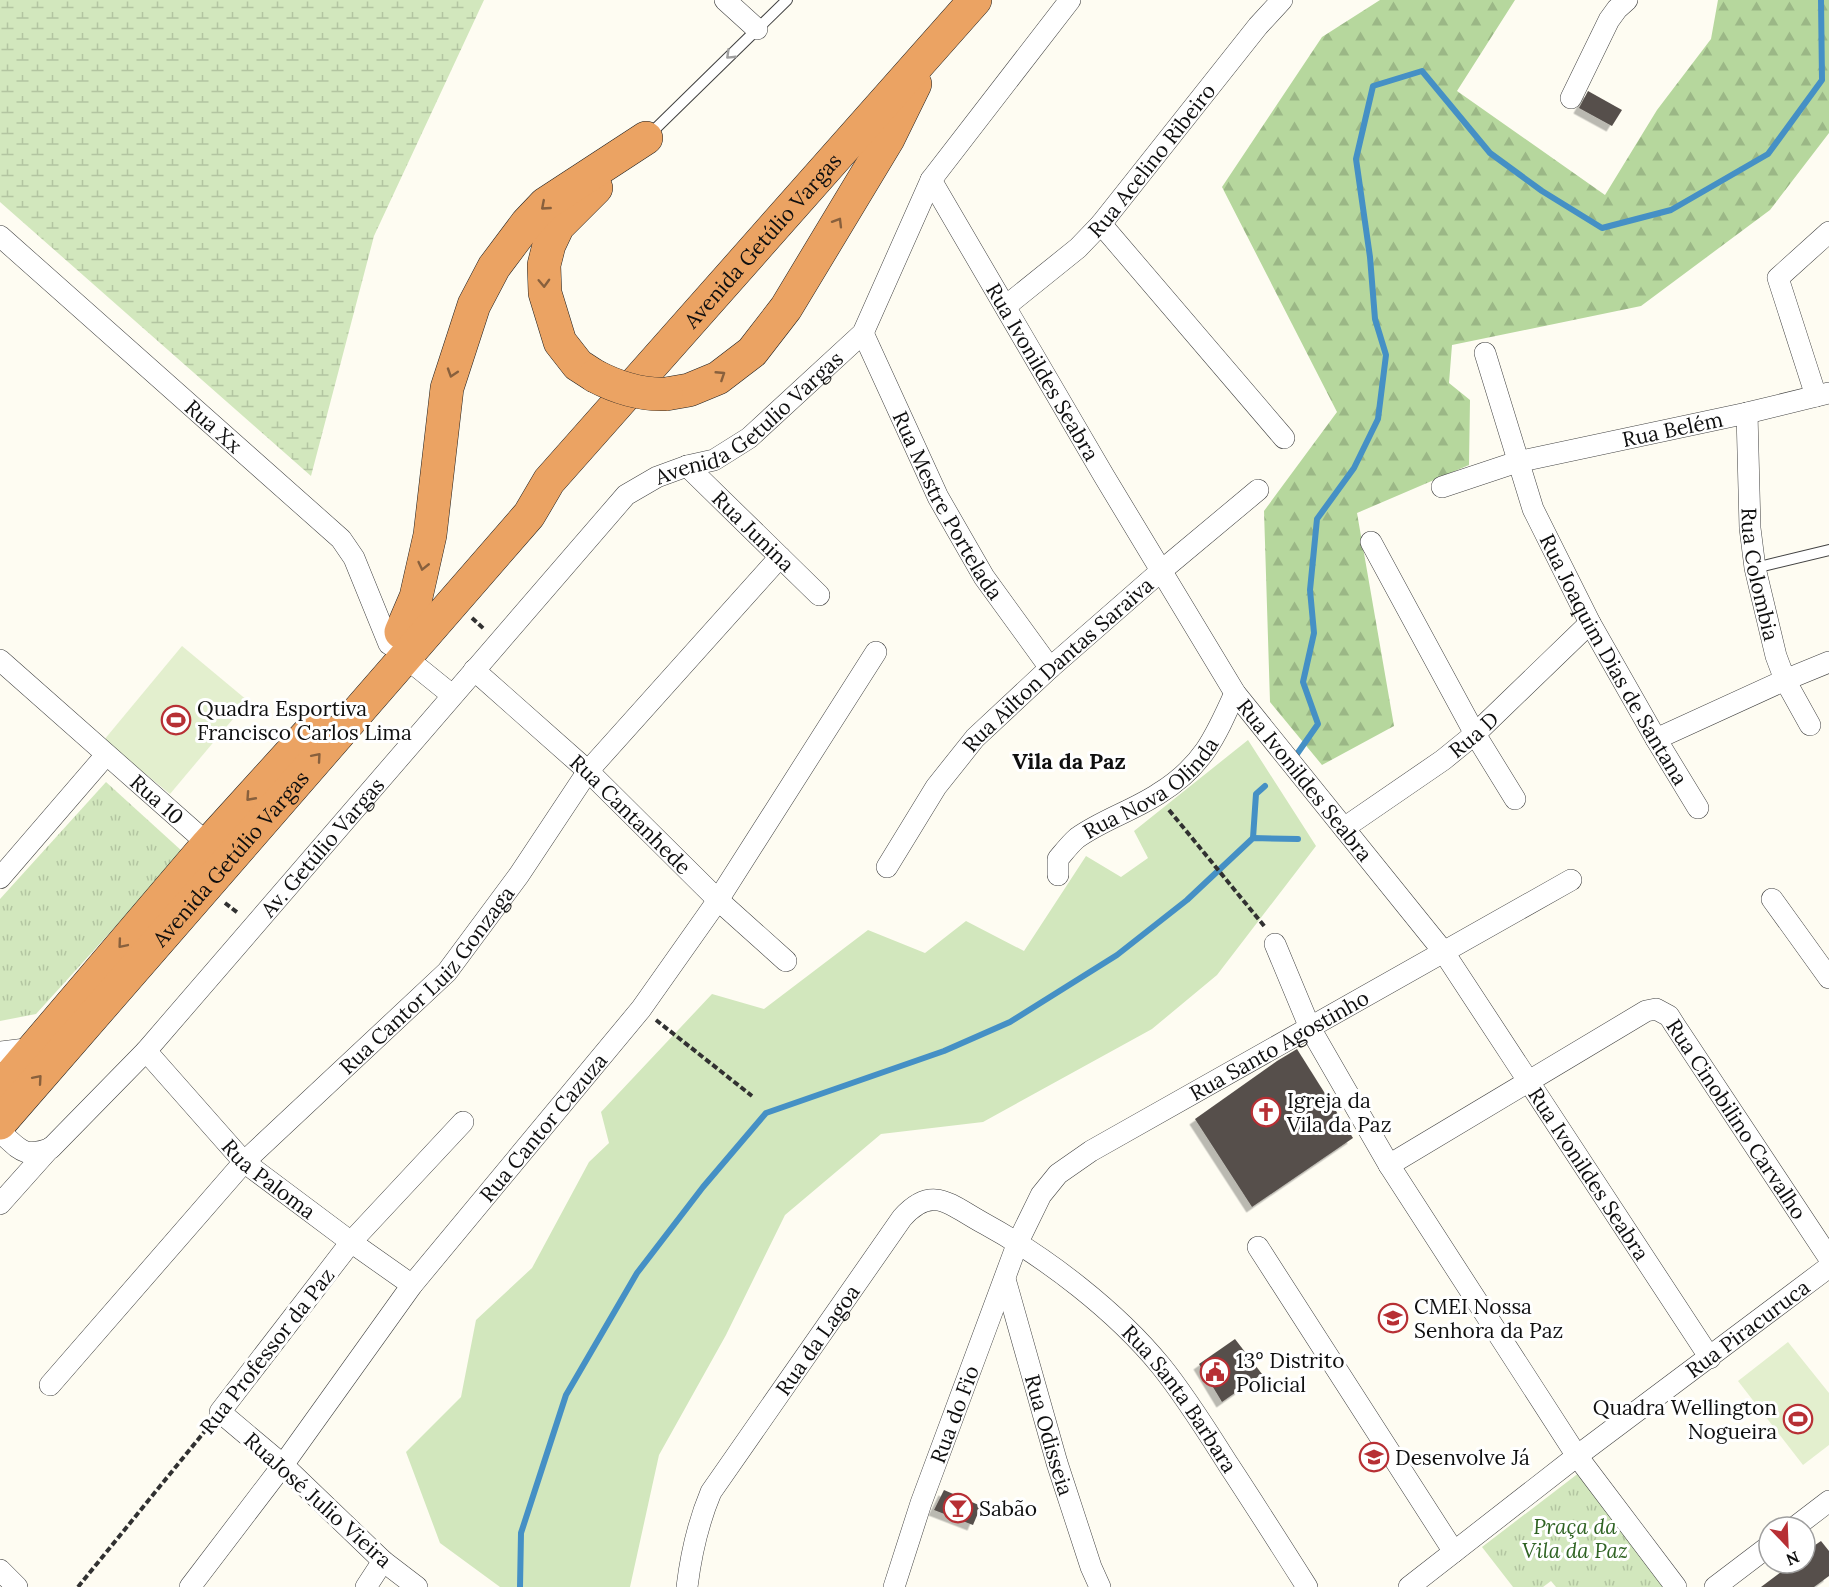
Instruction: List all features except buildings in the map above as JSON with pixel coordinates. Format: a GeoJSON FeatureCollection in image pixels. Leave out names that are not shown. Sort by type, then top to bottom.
{"type":"FeatureCollection","features":[{"type":"Feature","properties":{"kind":"highway","name":"Avenida Getúlio Vargas"},"geometry":{"type":"LineString","coordinates":[[0,1123],[514,502],[549,481],[975,0]]}},
{"type":"Feature","properties":{"kind":"highway"},"geometry":{"type":"LineString","coordinates":[[646,138],[558,226],[549,245],[544,265],[544,293],[560,342],[578,364],[595,376],[631,391],[648,395],[689,390],[718,378],[752,352],[786,308],[888,139],[936,43]]}},
{"type":"Feature","properties":{"kind":"highway"},"geometry":{"type":"LineString","coordinates":[[398,644],[416,597],[430,535],[447,388],[474,305],[494,267],[527,223],[545,204],[646,138]]}},
{"type":"Feature","properties":{"kind":"highway","name":"Avenida Getúlio Vargas"},"geometry":{"type":"LineString","coordinates":[[0,1088],[208,844],[398,644]]}},
{"type":"Feature","properties":{"kind":"street"},"geometry":{"type":"LineString","coordinates":[[725,0],[757,29]]}},
{"type":"Feature","properties":{"kind":"street"},"geometry":{"type":"LineString","coordinates":[[863,333],[931,180],[1070,0]]}},
{"type":"Feature","properties":{"kind":"street","name":"Rua Acelino Ribeiro"},"geometry":{"type":"LineString","coordinates":[[1006,306],[1078,248],[1101,224],[1258,26],[1282,0]]}},
{"type":"Feature","properties":{"kind":"street"},"geometry":{"type":"LineString","coordinates":[[1571,98],[1609,20],[1627,0]]}},
{"type":"Feature","properties":{"kind":"street","name":"Rua Ivonildes Seabra"},"geometry":{"type":"LineString","coordinates":[[931,180],[1104,476],[1235,693],[1443,951],[1710,1358]]}},
{"type":"Feature","properties":{"kind":"street"},"geometry":{"type":"LineString","coordinates":[[1101,224],[1284,438]]}},
{"type":"Feature","properties":{"kind":"street"},"geometry":{"type":"LineString","coordinates":[[1823,394],[1778,278],[1829,232]]}},
{"type":"Feature","properties":{"kind":"street","name":"Rua Xx"},"geometry":{"type":"LineString","coordinates":[[0,236],[341,539],[354,558],[398,644]]}},
{"type":"Feature","properties":{"kind":"street","name":"Avenida Getulio Vargas"},"geometry":{"type":"LineString","coordinates":[[626,495],[657,477],[687,466],[714,460],[749,438],[863,333]]}},
{"type":"Feature","properties":{"kind":"street","name":"Rua Mestre Portelada"},"geometry":{"type":"LineString","coordinates":[[863,333],[938,497],[984,577],[1050,668]]}},
{"type":"Feature","properties":{"kind":"street"},"geometry":{"type":"LineString","coordinates":[[1485,353],[1517,462]]}},
{"type":"Feature","properties":{"kind":"street","name":"Rua Belém"},"geometry":{"type":"LineString","coordinates":[[1442,487],[1517,462],[1747,413],[1823,394]]}},
{"type":"Feature","properties":{"kind":"street","name":"Rua Colombia"},"geometry":{"type":"LineString","coordinates":[[1747,413],[1750,528],[1755,568],[1776,656],[1785,680],[1810,725]]}},
{"type":"Feature","properties":{"kind":"street","name":"Rua Joaquim Dias de Santana"},"geometry":{"type":"LineString","coordinates":[[1517,462],[1533,509],[1590,623],[1698,808]]}},
{"type":"Feature","properties":{"kind":"street","name":"Rua Junina"},"geometry":{"type":"LineString","coordinates":[[687,466],[819,595]]}},
{"type":"Feature","properties":{"kind":"street","name":"Rua Ailton Dantas Saraiva"},"geometry":{"type":"LineString","coordinates":[[887,867],[936,787],[975,738],[1050,668],[1258,490]]}},
{"type":"Feature","properties":{"kind":"street","name":"Av. Getúlio Vargas"},"geometry":{"type":"LineString","coordinates":[[51,1148],[146,1051],[626,495]]}},
{"type":"Feature","properties":{"kind":"street"},"geometry":{"type":"LineString","coordinates":[[1371,542],[1475,734],[1515,799]]}},
{"type":"Feature","properties":{"kind":"street","name":"Rua Cantor Luiz Gonzaga"},"geometry":{"type":"LineString","coordinates":[[50,1385],[244,1162],[447,972],[519,875],[588,771],[780,558]]}},
{"type":"Feature","properties":{"kind":"street","name":"Rua D"},"geometry":{"type":"LineString","coordinates":[[1344,828],[1412,783],[1475,734],[1590,623]]}},
{"type":"Feature","properties":{"kind":"street"},"geometry":{"type":"LineString","coordinates":[[398,644],[452,695]]}},
{"type":"Feature","properties":{"kind":"street","name":"Rua Cantor Cazuza"},"geometry":{"type":"LineString","coordinates":[[190,1587],[283,1465],[412,1285],[642,1009],[718,900],[876,652]]}},
{"type":"Feature","properties":{"kind":"street","name":"Rua 10"},"geometry":{"type":"LineString","coordinates":[[0,660],[208,844]]}},
{"type":"Feature","properties":{"kind":"street"},"geometry":{"type":"LineString","coordinates":[[1656,739],[1829,662]]}},
{"type":"Feature","properties":{"kind":"street","name":"Rua Cantanhede"},"geometry":{"type":"LineString","coordinates":[[474,670],[588,771],[718,900],[786,961]]}},
{"type":"Feature","properties":{"kind":"street","name":"Rua Nova Olinda"},"geometry":{"type":"LineString","coordinates":[[1058,875],[1058,859],[1075,840],[1157,795],[1176,782],[1206,753],[1235,693]]}},
{"type":"Feature","properties":{"kind":"street"},"geometry":{"type":"LineString","coordinates":[[0,878],[106,755]]}},
{"type":"Feature","properties":{"kind":"street","name":"Rua Santo Agostinho"},"geometry":{"type":"LineString","coordinates":[[1018,1242],[1041,1195],[1058,1174],[1091,1151],[1571,880]]}},
{"type":"Feature","properties":{"kind":"street"},"geometry":{"type":"LineString","coordinates":[[1772,899],[1829,978]]}},
{"type":"Feature","properties":{"kind":"street"},"geometry":{"type":"LineString","coordinates":[[1275,944],[1310,1028],[1389,1165],[1577,1456],[1676,1587]]}},
{"type":"Feature","properties":{"kind":"street","name":"Rua Cinobilino Carvalho"},"geometry":{"type":"LineString","coordinates":[[1528,1083],[1646,1011],[1656,1009],[1663,1012],[1674,1024],[1829,1258]]}},
{"type":"Feature","properties":{"kind":"street"},"geometry":{"type":"LineString","coordinates":[[0,1052],[34,1048]]}},
{"type":"Feature","properties":{"kind":"street","name":"Rua Paloma"},"geometry":{"type":"LineString","coordinates":[[146,1051],[244,1162],[412,1285]]}},
{"type":"Feature","properties":{"kind":"street"},"geometry":{"type":"LineString","coordinates":[[1389,1165],[1528,1083]]}},
{"type":"Feature","properties":{"kind":"street","name":"Rua Professor da Paz"},"geometry":{"type":"LineString","coordinates":[[220,1412],[351,1242],[462,1122]]}},
{"type":"Feature","properties":{"kind":"street"},"geometry":{"type":"LineString","coordinates":[[0,1132],[23,1151],[35,1155],[51,1148]]}},
{"type":"Feature","properties":{"kind":"street"},"geometry":{"type":"LineString","coordinates":[[0,1204],[51,1148]]}},
{"type":"Feature","properties":{"kind":"street","name":"Rua da Lagoa"},"geometry":{"type":"LineString","coordinates":[[687,1587],[689,1564],[701,1517],[711,1492],[913,1205],[921,1200],[938,1198],[1018,1242]]}},
{"type":"Feature","properties":{"kind":"street","name":"Rua do Fio"},"geometry":{"type":"LineString","coordinates":[[894,1587],[921,1503],[1018,1242]]}},
{"type":"Feature","properties":{"kind":"street","name":"Rua Santa Barbara"},"geometry":{"type":"LineString","coordinates":[[1018,1242],[1092,1298],[1160,1365],[1187,1400],[1307,1587]]}},
{"type":"Feature","properties":{"kind":"street"},"geometry":{"type":"LineString","coordinates":[[1258,1247],[1454,1552]]}},
{"type":"Feature","properties":{"kind":"street","name":"Rua Piracuruca"},"geometry":{"type":"LineString","coordinates":[[1409,1587],[1577,1456],[1829,1267]]}},
{"type":"Feature","properties":{"kind":"street","name":"Rua Odisseia"},"geometry":{"type":"LineString","coordinates":[[1005,1279],[1057,1463],[1090,1567],[1100,1587]]}},
{"type":"Feature","properties":{"kind":"street","name":"RuaJosé Julio Vieira"},"geometry":{"type":"LineString","coordinates":[[220,1412],[283,1465],[383,1561],[417,1587]]}},
{"type":"Feature","properties":{"kind":"street"},"geometry":{"type":"LineString","coordinates":[[1810,1515],[1829,1501]]}},
{"type":"Feature","properties":{"kind":"street"},"geometry":{"type":"LineString","coordinates":[[1715,1587],[1757,1555]]}},
{"type":"Feature","properties":{"kind":"street"},"geometry":{"type":"LineString","coordinates":[[366,1587],[383,1561]]}},
{"type":"Feature","properties":{"kind":"street"},"geometry":{"type":"LineString","coordinates":[[0,1570],[17,1587]]}},
{"type":"Feature","properties":{"kind":"lane"},"geometry":{"type":"LineString","coordinates":[[646,138],[787,0]]}},
{"type":"Feature","properties":{"kind":"lane"},"geometry":{"type":"LineString","coordinates":[[1755,568],[1829,550]]}},
{"type":"Feature","properties":{"kind":"path"},"geometry":{"type":"LineString","coordinates":[[1182,827],[1263,924]]}},
{"type":"Feature","properties":{"kind":"path"},"geometry":{"type":"LineString","coordinates":[[642,1009],[752,1096]]}},
{"type":"Feature","properties":{"kind":"path","name":"Rua Professor da Paz"},"geometry":{"type":"LineString","coordinates":[[78,1587],[220,1412]]}},
{"type":"Feature","properties":{"kind":"green space"},"geometry":{"type":"Polygon","coordinates":[[[0,0],[484,0],[374,236],[311,476],[0,202],[0,0]]]}},
{"type":"Feature","properties":{"kind":"green space"},"geometry":{"type":"Polygon","coordinates":[[[1380,0],[1515,0],[1457,91],[1605,195],[1657,110],[1711,39],[1718,0],[1829,0],[1829,133],[1770,210],[1641,306],[1452,345],[1449,383],[1470,400],[1469,465],[1357,513],[1394,726],[1322,765],[1270,702],[1264,511],[1337,412],[1222,187],[1322,37],[1380,0]]]}},
{"type":"Feature","properties":{"kind":"green space","name":"Quadra Esportiva Francisco Carlos Lima"},"geometry":{"type":"Polygon","coordinates":[[[182,646],[248,701],[170,794],[104,740],[182,646]]]}},
{"type":"Feature","properties":{"kind":"green space"},"geometry":{"type":"Polygon","coordinates":[[[1248,740],[1316,846],[1217,975],[1152,1029],[983,1122],[881,1134],[785,1215],[726,1335],[659,1455],[630,1587],[500,1587],[440,1543],[406,1452],[461,1397],[476,1320],[532,1268],[589,1162],[609,1143],[601,1112],[712,994],[764,1009],[868,930],[925,953],[966,921],[1024,951],[1086,856],[1121,877],[1148,858],[1134,831],[1248,740]]]}},
{"type":"Feature","properties":{"kind":"green space"},"geometry":{"type":"Polygon","coordinates":[[[106,782],[183,852],[36,1014],[0,1021],[0,899],[106,782]]]}},
{"type":"Feature","properties":{"kind":"green space","name":"Quadra Wellington Nogueira"},"geometry":{"type":"Polygon","coordinates":[[[1788,1342],[1829,1393],[1829,1445],[1803,1465],[1738,1381],[1788,1342]]]}},
{"type":"Feature","properties":{"kind":"green space","name":"Praça da Vila da Paz"},"geometry":{"type":"Polygon","coordinates":[[[1584,1469],[1675,1587],[1556,1587],[1551,1581],[1543,1587],[1513,1587],[1482,1547],[1584,1469]]]}},
{"type":"Feature","properties":{"kind":"waterway"},"geometry":{"type":"LineString","coordinates":[[1297,754],[1318,724],[1303,682],[1314,633],[1310,590],[1317,519],[1354,468],[1378,419],[1386,355],[1375,319],[1370,257],[1356,159],[1373,86],[1422,71],[1490,153],[1542,191],[1602,228],[1671,210],[1768,154],[1822,80],[1821,0]]}},
{"type":"Feature","properties":{"kind":"waterway"},"geometry":{"type":"LineString","coordinates":[[1253,838],[1256,794],[1265,786]]}},
{"type":"Feature","properties":{"kind":"waterway"},"geometry":{"type":"LineString","coordinates":[[520,1587],[521,1533],[566,1395],[637,1273],[703,1187],[766,1113],[944,1051],[1010,1022],[1117,955],[1187,900],[1253,838],[1298,839]]}},
{"type":"Feature","properties":{"kind":"place","name":"Quadra Esportiva Francisco Carlos Lima"},"geometry":{"type":"Point","coordinates":[176,720]}},
{"type":"Feature","properties":{"kind":"place","name":"Igreja da Vila da Paz"},"geometry":{"type":"Point","coordinates":[1266,1112]}},
{"type":"Feature","properties":{"kind":"place","name":"CMEI Nossa Senhora da Paz"},"geometry":{"type":"Point","coordinates":[1393,1318]}},
{"type":"Feature","properties":{"kind":"place","name":"13° Distrito Policial"},"geometry":{"type":"Point","coordinates":[1215,1372]}},
{"type":"Feature","properties":{"kind":"place","name":"Quadra Wellington Nogueira"},"geometry":{"type":"Point","coordinates":[1798,1419]}},
{"type":"Feature","properties":{"kind":"place","name":"Desenvolve Já"},"geometry":{"type":"Point","coordinates":[1374,1457]}},
{"type":"Feature","properties":{"kind":"place","name":"Sabão"},"geometry":{"type":"Point","coordinates":[958,1508]}},
{"type":"Feature","properties":{"kind":"district","name":"Vila da Paz"},"geometry":{"type":"Point","coordinates":[1069,761]}}]}
